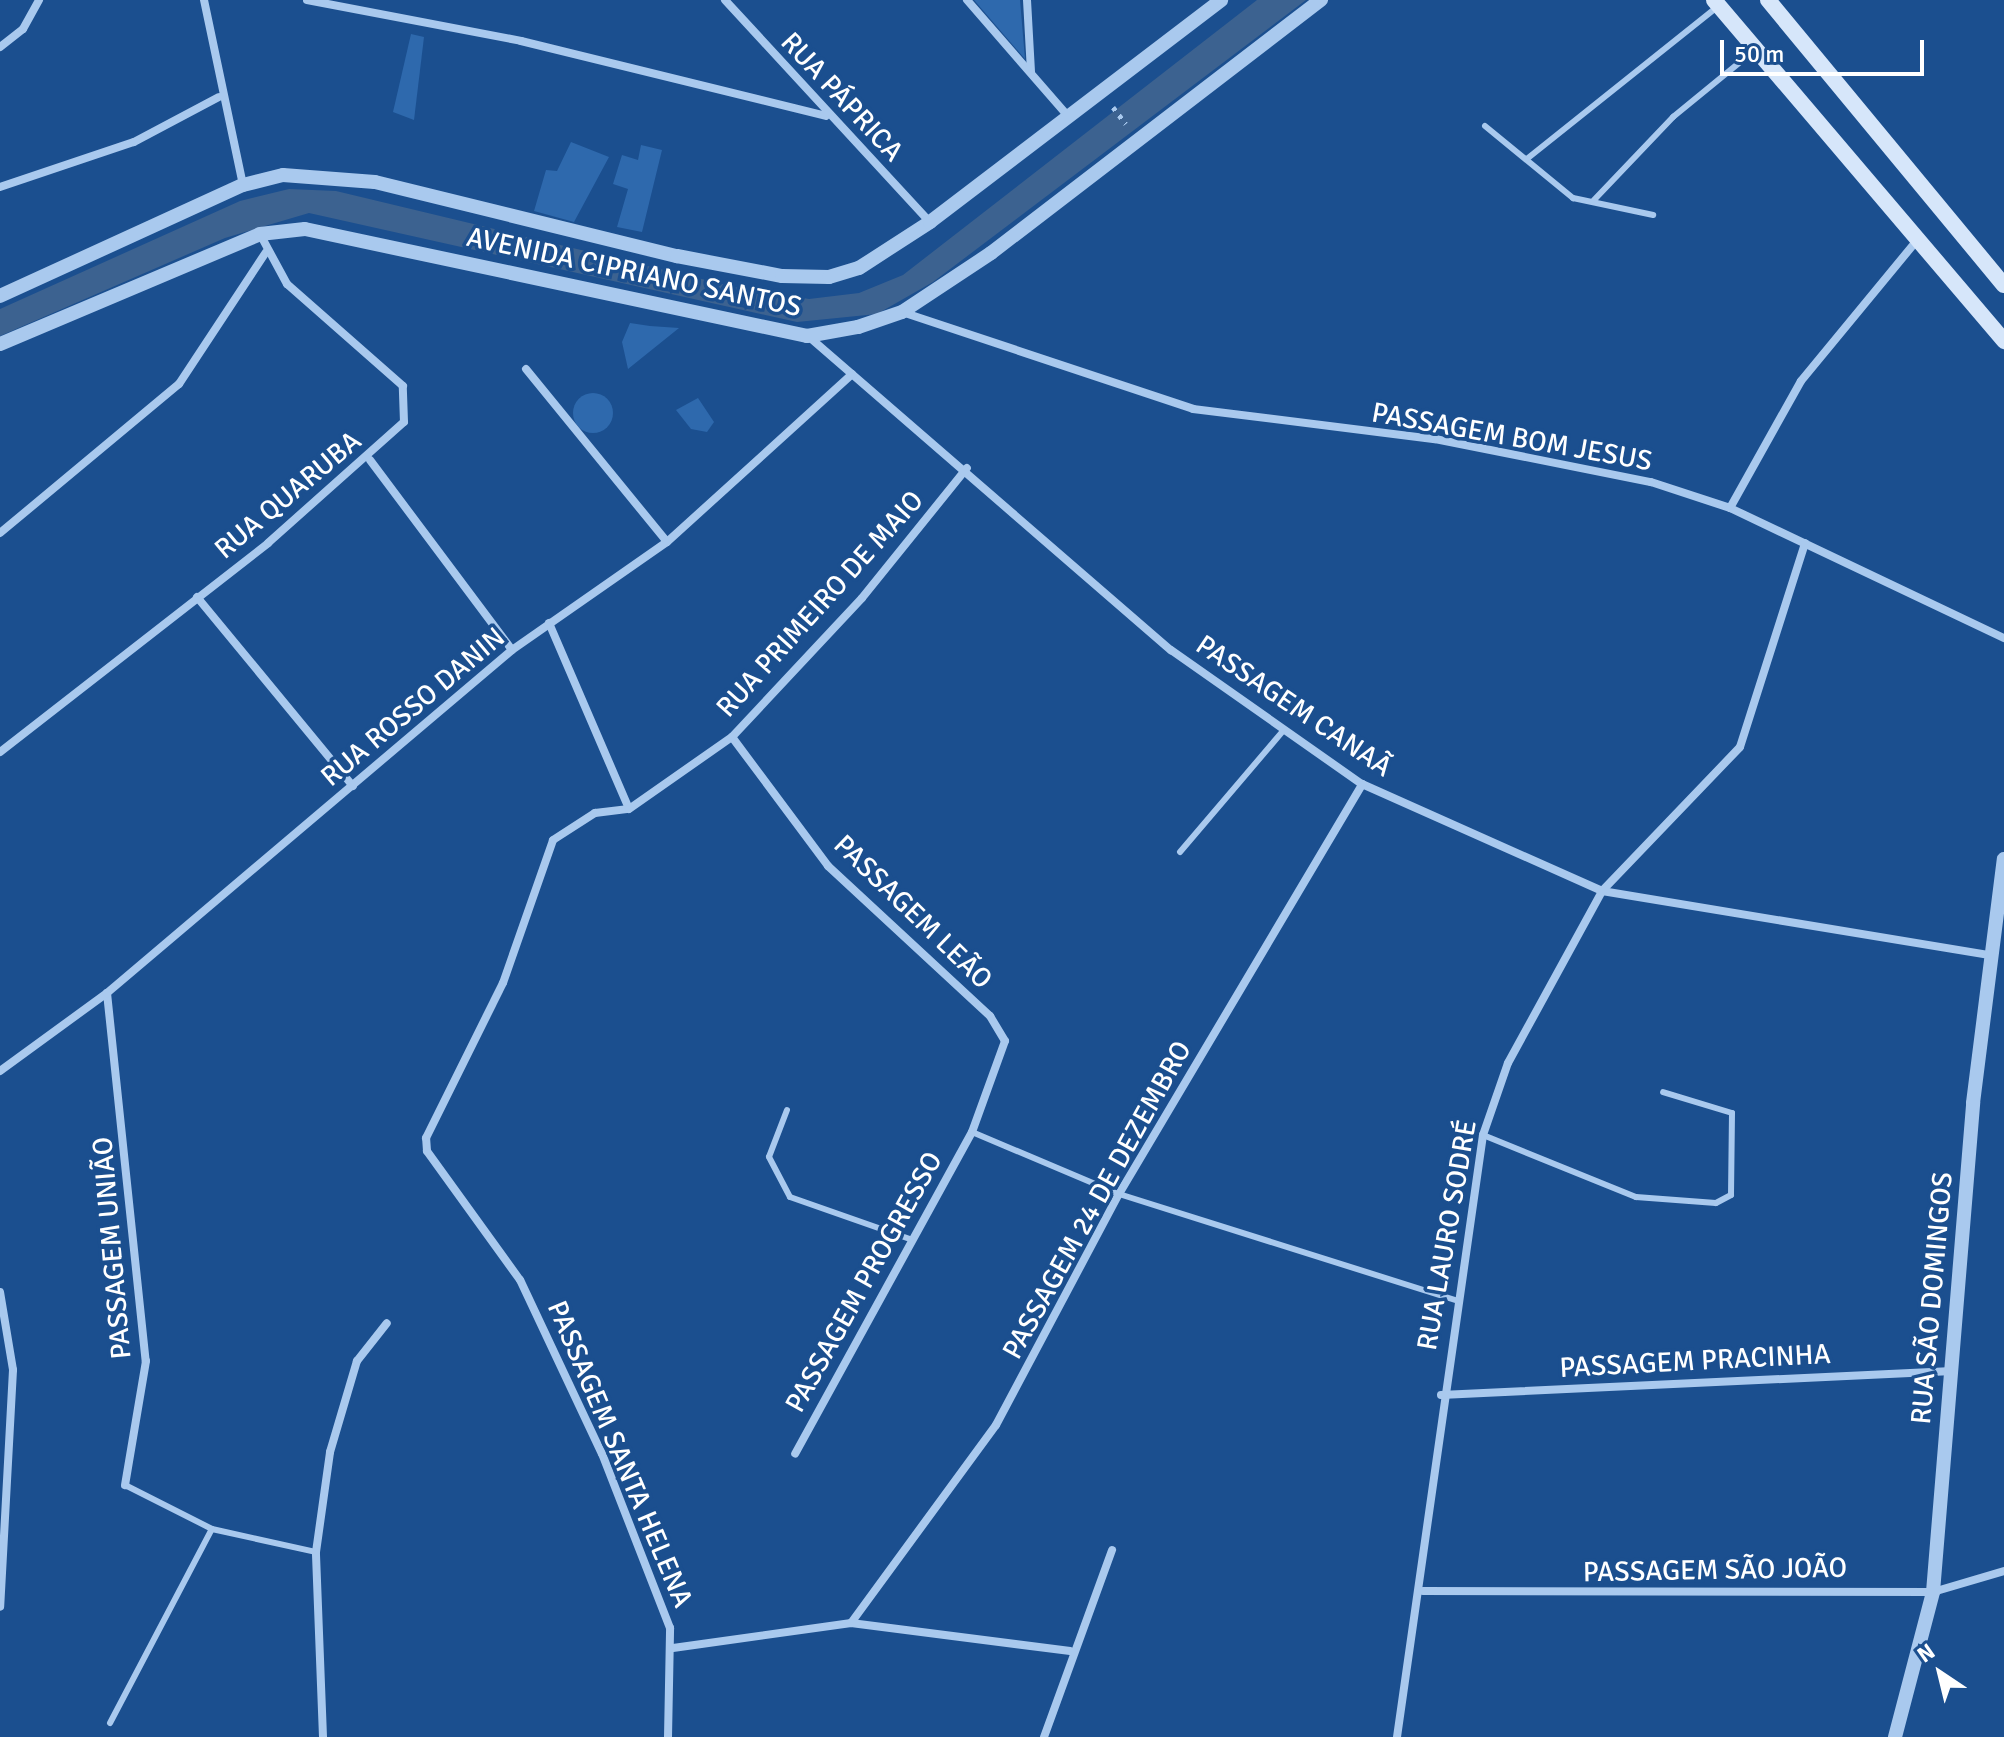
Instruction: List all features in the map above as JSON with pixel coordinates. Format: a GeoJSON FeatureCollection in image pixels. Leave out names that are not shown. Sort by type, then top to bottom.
{"type":"FeatureCollection","features":[{"type":"Feature","properties":{"kind":"main road"},"geometry":{"type":"LineString","coordinates":[[1768,0],[2004,285]]}},
{"type":"Feature","properties":{"kind":"main road"},"geometry":{"type":"LineString","coordinates":[[1716,3],[2004,341]]}},
{"type":"Feature","properties":{"kind":"street"},"geometry":{"type":"LineString","coordinates":[[0,47],[23,29],[39,0]]}},
{"type":"Feature","properties":{"kind":"street"},"geometry":{"type":"LineString","coordinates":[[204,0],[219,97],[243,185]]}},
{"type":"Feature","properties":{"kind":"street"},"geometry":{"type":"LineString","coordinates":[[307,0],[521,41],[826,116]]}},
{"type":"Feature","properties":{"kind":"street","name":"RUA PÁPRICA"},"geometry":{"type":"LineString","coordinates":[[725,0],[826,116],[930,222]]}},
{"type":"Feature","properties":{"kind":"street"},"geometry":{"type":"LineString","coordinates":[[967,0],[1067,115]]}},
{"type":"Feature","properties":{"kind":"street"},"geometry":{"type":"LineString","coordinates":[[1027,0],[1031,73]]}},
{"type":"Feature","properties":{"kind":"street","name":"AVENIDA CIPRIANO SANTOS"},"geometry":{"type":"LineString","coordinates":[[0,344],[260,234],[305,229],[362,237],[807,336],[902,312],[1138,141],[1321,0]]}},
{"type":"Feature","properties":{"kind":"street","name":"AVENIDA CIPRIANO SANTOS"},"geometry":{"type":"LineString","coordinates":[[0,296],[243,185],[283,175],[375,182],[782,276],[829,277],[859,268],[930,222],[1217,1]]}},
{"type":"Feature","properties":{"kind":"street"},"geometry":{"type":"LineString","coordinates":[[0,187],[134,142],[219,97]]}},
{"type":"Feature","properties":{"kind":"street"},"geometry":{"type":"LineString","coordinates":[[0,533],[179,384],[266,252],[260,234]]}},
{"type":"Feature","properties":{"kind":"street"},"geometry":{"type":"LineString","coordinates":[[1730,508],[1801,381],[1919,238]]}},
{"type":"Feature","properties":{"kind":"street","name":"RUA QUARUBA"},"geometry":{"type":"LineString","coordinates":[[0,752],[370,460],[404,422],[403,386],[287,284],[266,252]]}},
{"type":"Feature","properties":{"kind":"street","name":"PASSAGEM BOM JESUS"},"geometry":{"type":"LineString","coordinates":[[902,312],[1193,409],[1435,439],[1651,482],[1730,508],[2004,638]]}},
{"type":"Feature","properties":{"kind":"street","name":"PASSAGEM CANAÃ"},"geometry":{"type":"LineString","coordinates":[[807,336],[967,468],[1171,650],[1362,784],[1602,891],[1993,956]]}},
{"type":"Feature","properties":{"kind":"street"},"geometry":{"type":"LineString","coordinates":[[526,369],[667,542]]}},
{"type":"Feature","properties":{"kind":"street","name":"RUA ROSSO DANIN"},"geometry":{"type":"LineString","coordinates":[[0,1071],[107,993],[512,650],[667,542],[852,374]]}},
{"type":"Feature","properties":{"kind":"street"},"geometry":{"type":"LineString","coordinates":[[370,460],[512,650]]}},
{"type":"Feature","properties":{"kind":"street","name":"RUA PRIMEIRO DE MAIO"},"geometry":{"type":"LineString","coordinates":[[432,1126],[503,983],[553,840],[595,813],[629,809],[732,737],[862,598],[967,468]]}},
{"type":"Feature","properties":{"kind":"street","name":"RUA LAURO SODRÉ"},"geometry":{"type":"LineString","coordinates":[[1397,1737],[1423,1591],[1441,1395],[1483,1135],[1508,1063],[1602,891],[1740,747],[1805,543]]}},
{"type":"Feature","properties":{"kind":"street"},"geometry":{"type":"LineString","coordinates":[[197,597],[353,786]]}},
{"type":"Feature","properties":{"kind":"street"},"geometry":{"type":"LineString","coordinates":[[549,623],[629,809]]}},
{"type":"Feature","properties":{"kind":"street","name":"PASSAGEM LEÃO"},"geometry":{"type":"LineString","coordinates":[[732,737],[828,866],[1003,1029],[1003,1055],[972,1132]]}},
{"type":"Feature","properties":{"kind":"street","name":"PASSAGEM 24 DE DEZEMBRO"},"geometry":{"type":"LineString","coordinates":[[851,1623],[996,1425],[1119,1194],[1362,784]]}},
{"type":"Feature","properties":{"kind":"street","name":"RUA SÃO DOMINGOS"},"geometry":{"type":"LineString","coordinates":[[1895,1737],[1933,1592],[2004,859]]}},
{"type":"Feature","properties":{"kind":"street","name":"PASSAGEM UNIÃO"},"geometry":{"type":"LineString","coordinates":[[107,993],[146,1361],[125,1485]]}},
{"type":"Feature","properties":{"kind":"street","name":"PASSAGEM SANTA HELENA"},"geometry":{"type":"LineString","coordinates":[[432,1126],[427,1151],[520,1280],[586,1415],[673,1648],[668,1737]]}},
{"type":"Feature","properties":{"kind":"street","name":"PASSAGEM PROGRESSO"},"geometry":{"type":"LineString","coordinates":[[795,1454],[972,1132]]}},
{"type":"Feature","properties":{"kind":"street"},"geometry":{"type":"LineString","coordinates":[[0,1292],[13,1370],[4,1467],[0,1607]]}},
{"type":"Feature","properties":{"kind":"street"},"geometry":{"type":"LineString","coordinates":[[323,1737],[316,1552],[344,1391],[387,1323]]}},
{"type":"Feature","properties":{"kind":"street","name":"PASSAGEM PRACINHA"},"geometry":{"type":"LineString","coordinates":[[1441,1395],[1952,1371]]}},
{"type":"Feature","properties":{"kind":"street"},"geometry":{"type":"LineString","coordinates":[[1044,1737],[1070,1651],[1112,1550]]}},
{"type":"Feature","properties":{"kind":"street","name":"PASSAGEM SÃO JOÃO"},"geometry":{"type":"LineString","coordinates":[[1423,1591],[1933,1592],[2004,1571]]}},
{"type":"Feature","properties":{"kind":"street"},"geometry":{"type":"LineString","coordinates":[[673,1648],[851,1623],[1070,1651]]}},
{"type":"Feature","properties":{"kind":"lane"},"geometry":{"type":"LineString","coordinates":[[1528,158],[1716,3]]}},
{"type":"Feature","properties":{"kind":"lane"},"geometry":{"type":"LineString","coordinates":[[1594,200],[1673,117],[1757,49]]}},
{"type":"Feature","properties":{"kind":"lane"},"geometry":{"type":"LineString","coordinates":[[1485,126],[1528,158],[1573,198],[1594,200],[1653,215]]}},
{"type":"Feature","properties":{"kind":"lane"},"geometry":{"type":"LineString","coordinates":[[1180,852],[1284,730]]}},
{"type":"Feature","properties":{"kind":"lane"},"geometry":{"type":"LineString","coordinates":[[1483,1135],[1636,1197],[1716,1203],[1731,1195],[1732,1113],[1663,1092]]}},
{"type":"Feature","properties":{"kind":"lane"},"geometry":{"type":"LineString","coordinates":[[787,1110],[769,1157],[790,1197],[913,1240]]}},
{"type":"Feature","properties":{"kind":"lane"},"geometry":{"type":"LineString","coordinates":[[972,1132],[1119,1194],[1458,1301]]}},
{"type":"Feature","properties":{"kind":"lane","name":"PASSAGEM UNIÃO"},"geometry":{"type":"LineString","coordinates":[[125,1485],[212,1529],[316,1552]]}},
{"type":"Feature","properties":{"kind":"lane"},"geometry":{"type":"LineString","coordinates":[[110,1723],[212,1529]]}},
{"type":"Feature","properties":{"kind":"path"},"geometry":{"type":"LineString","coordinates":[[1104,94],[1138,141]]}},
{"type":"Feature","properties":{"kind":"shaded area"},"geometry":{"type":"Polygon","coordinates":[[[974,0],[1020,0],[1025,59],[974,0]]]}},
{"type":"Feature","properties":{"kind":"shaded area"},"geometry":{"type":"Polygon","coordinates":[[[1257,0],[1306,0],[933,282],[877,314],[797,322],[309,213],[225,238],[0,336],[0,309],[240,201],[289,189],[336,191],[735,287],[809,299],[859,293],[903,275],[1257,0]]]}},
{"type":"Feature","properties":{"kind":"shaded area"},"geometry":{"type":"Polygon","coordinates":[[[411,34],[424,37],[414,120],[393,112],[411,34]]]}},
{"type":"Feature","properties":{"kind":"shaded area"},"geometry":{"type":"Polygon","coordinates":[[[571,142],[609,157],[574,222],[534,211],[546,170],[557,171],[571,142]]]}},
{"type":"Feature","properties":{"kind":"shaded area"},"geometry":{"type":"Polygon","coordinates":[[[641,145],[662,150],[642,232],[617,227],[628,189],[613,184],[622,155],[638,160],[641,145]]]}},
{"type":"Feature","properties":{"kind":"shaded area"},"geometry":{"type":"Polygon","coordinates":[[[630,323],[679,328],[628,369],[622,342],[630,323]]]}},
{"type":"Feature","properties":{"kind":"shaded area"},"geometry":{"type":"Polygon","coordinates":[[[593,393],[607,399],[613,413],[607,427],[593,433],[579,427],[573,413],[579,399],[593,393]]]}},
{"type":"Feature","properties":{"kind":"shaded area"},"geometry":{"type":"Polygon","coordinates":[[[698,398],[714,422],[707,432],[691,429],[676,410],[698,398]]]}}]}
